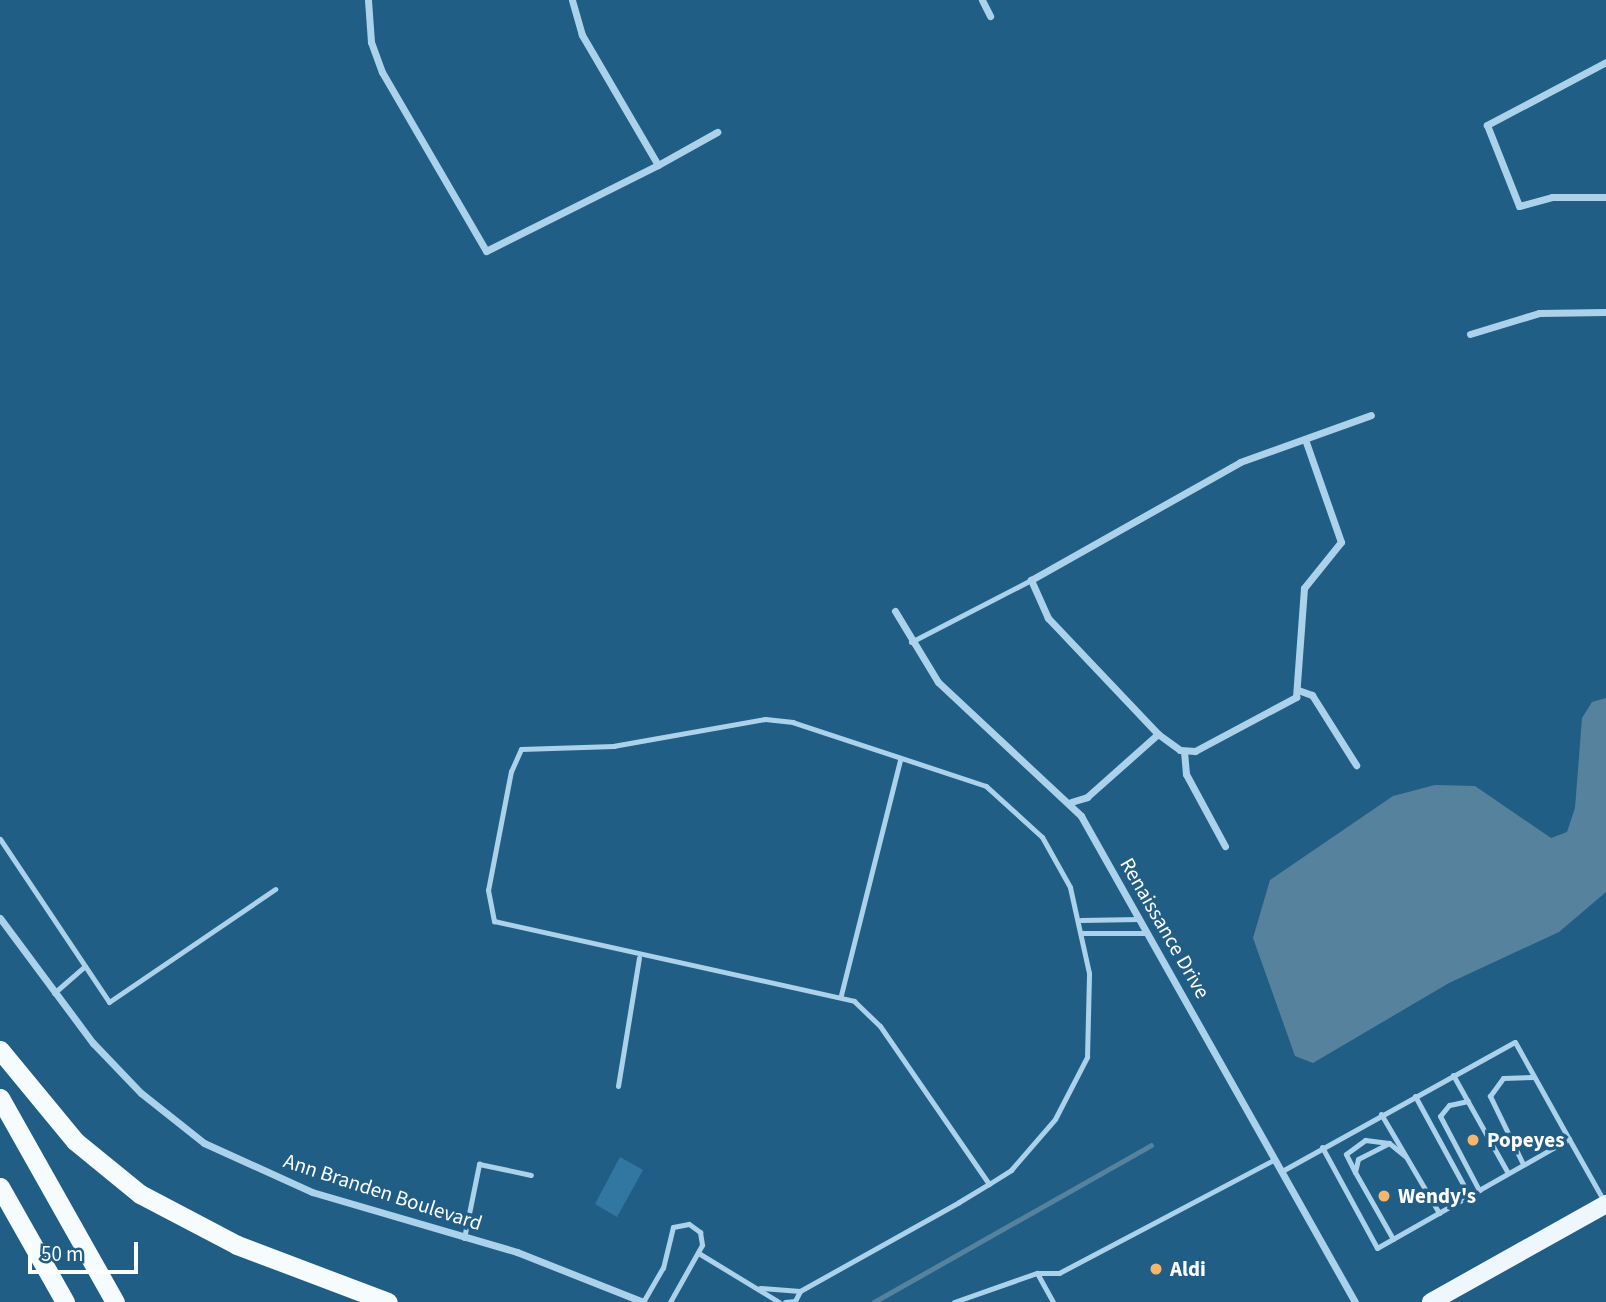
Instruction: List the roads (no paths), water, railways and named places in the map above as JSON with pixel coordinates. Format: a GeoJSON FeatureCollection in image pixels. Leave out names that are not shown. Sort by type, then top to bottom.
{"type":"FeatureCollection","features":[{"type":"Feature","properties":{"kind":"highway"},"geometry":{"type":"LineString","coordinates":[[0,1050],[75,1141],[139,1194],[237,1245],[388,1302]]}},
{"type":"Feature","properties":{"kind":"highway"},"geometry":{"type":"LineString","coordinates":[[0,1098],[115,1302]]}},
{"type":"Feature","properties":{"kind":"highway"},"geometry":{"type":"LineString","coordinates":[[0,1187],[65,1302]]}},
{"type":"Feature","properties":{"kind":"main road"},"geometry":{"type":"LineString","coordinates":[[1431,1302],[1606,1205]]}},
{"type":"Feature","properties":{"kind":"street"},"geometry":{"type":"LineString","coordinates":[[368,0],[371,42],[382,72],[486,251],[717,132]]}},
{"type":"Feature","properties":{"kind":"street"},"geometry":{"type":"LineString","coordinates":[[572,0],[582,35],[658,164]]}},
{"type":"Feature","properties":{"kind":"street"},"geometry":{"type":"LineString","coordinates":[[982,0],[990,16]]}},
{"type":"Feature","properties":{"kind":"street"},"geometry":{"type":"LineString","coordinates":[[1606,62],[1487,125],[1519,206],[1552,197],[1606,197]]}},
{"type":"Feature","properties":{"kind":"street"},"geometry":{"type":"LineString","coordinates":[[1470,334],[1539,313],[1606,312]]}},
{"type":"Feature","properties":{"kind":"street"},"geometry":{"type":"LineString","coordinates":[[1184,751],[1158,734],[1048,618],[1031,580],[1240,462],[1371,415]]}},
{"type":"Feature","properties":{"kind":"street"},"geometry":{"type":"LineString","coordinates":[[1184,751],[1296,697],[1304,588],[1341,542],[1306,439]]}},
{"type":"Feature","properties":{"kind":"street","name":"Renaissance Drive"},"geometry":{"type":"LineString","coordinates":[[895,611],[911,642],[938,682],[1071,802],[1355,1302]]}},
{"type":"Feature","properties":{"kind":"street"},"geometry":{"type":"LineString","coordinates":[[1298,690],[1312,695],[1356,765]]}},
{"type":"Feature","properties":{"kind":"street"},"geometry":{"type":"LineString","coordinates":[[1071,802],[1087,797],[1158,734]]}},
{"type":"Feature","properties":{"kind":"street"},"geometry":{"type":"LineString","coordinates":[[1184,751],[1186,774],[1225,846]]}},
{"type":"Feature","properties":{"kind":"street","name":"Ann Branden Boulevard"},"geometry":{"type":"LineString","coordinates":[[0,918],[54,993],[141,1093],[204,1143],[312,1192],[464,1238],[643,1302]]}},
{"type":"Feature","properties":{"kind":"lane"},"geometry":{"type":"LineString","coordinates":[[911,642],[1031,580]]}},
{"type":"Feature","properties":{"kind":"lane"},"geometry":{"type":"LineString","coordinates":[[760,1288],[800,1291],[989,1184],[1030,1152],[1084,1069],[1091,998],[1081,920],[1058,863],[1018,812],[971,779],[900,760],[793,722],[765,719],[637,744],[521,749],[511,771],[488,890],[490,916],[511,929],[639,958],[841,995],[880,1026],[989,1184]]}},
{"type":"Feature","properties":{"kind":"lane"},"geometry":{"type":"LineString","coordinates":[[841,995],[900,760]]}},
{"type":"Feature","properties":{"kind":"lane"},"geometry":{"type":"LineString","coordinates":[[0,839],[109,1002],[275,889]]}},
{"type":"Feature","properties":{"kind":"lane"},"geometry":{"type":"LineString","coordinates":[[1081,920],[1139,919]]}},
{"type":"Feature","properties":{"kind":"lane"},"geometry":{"type":"LineString","coordinates":[[1083,933],[1146,933]]}},
{"type":"Feature","properties":{"kind":"lane"},"geometry":{"type":"LineString","coordinates":[[618,1086],[639,958]]}},
{"type":"Feature","properties":{"kind":"lane"},"geometry":{"type":"LineString","coordinates":[[54,993],[85,966]]}},
{"type":"Feature","properties":{"kind":"lane"},"geometry":{"type":"LineString","coordinates":[[1282,1171],[1515,1042],[1606,1205]]}},
{"type":"Feature","properties":{"kind":"lane"},"geometry":{"type":"LineString","coordinates":[[1453,1075],[1508,1173]]}},
{"type":"Feature","properties":{"kind":"lane"},"geometry":{"type":"LineString","coordinates":[[1523,1164],[1490,1096],[1503,1078],[1534,1077]]}},
{"type":"Feature","properties":{"kind":"lane"},"geometry":{"type":"LineString","coordinates":[[1415,1096],[1469,1195]]}},
{"type":"Feature","properties":{"kind":"lane"},"geometry":{"type":"LineString","coordinates":[[1468,1101],[1449,1105],[1440,1116],[1479,1189]]}},
{"type":"Feature","properties":{"kind":"lane"},"geometry":{"type":"LineString","coordinates":[[1381,1114],[1439,1213]]}},
{"type":"Feature","properties":{"kind":"lane"},"geometry":{"type":"LineString","coordinates":[[1393,1239],[1346,1154],[1378,1137],[1405,1156]]}},
{"type":"Feature","properties":{"kind":"lane"},"geometry":{"type":"LineString","coordinates":[[1322,1147],[1377,1248],[1569,1139]]}},
{"type":"Feature","properties":{"kind":"lane"},"geometry":{"type":"LineString","coordinates":[[1355,1172],[1358,1159],[1388,1143]]}},
{"type":"Feature","properties":{"kind":"lane"},"geometry":{"type":"LineString","coordinates":[[954,1302],[1037,1273],[1059,1273],[1275,1159]]}},
{"type":"Feature","properties":{"kind":"lane"},"geometry":{"type":"LineString","coordinates":[[464,1238],[479,1164],[531,1175]]}},
{"type":"Feature","properties":{"kind":"lane"},"geometry":{"type":"LineString","coordinates":[[643,1302],[663,1268],[673,1227],[697,1227],[700,1254],[670,1302]]}},
{"type":"Feature","properties":{"kind":"lane"},"geometry":{"type":"LineString","coordinates":[[700,1254],[779,1302]]}},
{"type":"Feature","properties":{"kind":"lane"},"geometry":{"type":"LineString","coordinates":[[1037,1273],[1053,1302]]}},
{"type":"Feature","properties":{"kind":"lane"},"geometry":{"type":"LineString","coordinates":[[785,1302],[795,1301],[800,1291]]}},
{"type":"Feature","properties":{"kind":"waterway"},"geometry":{"type":"LineString","coordinates":[[874,1302],[1151,1145]]}},
{"type":"Feature","properties":{"kind":"place","name":"Popeyes"},"geometry":{"type":"Point","coordinates":[1473,1140]}},
{"type":"Feature","properties":{"kind":"place","name":"Wendy's"},"geometry":{"type":"Point","coordinates":[1384,1196]}},
{"type":"Feature","properties":{"kind":"place","name":"Aldi"},"geometry":{"type":"Point","coordinates":[1156,1269]}}]}
